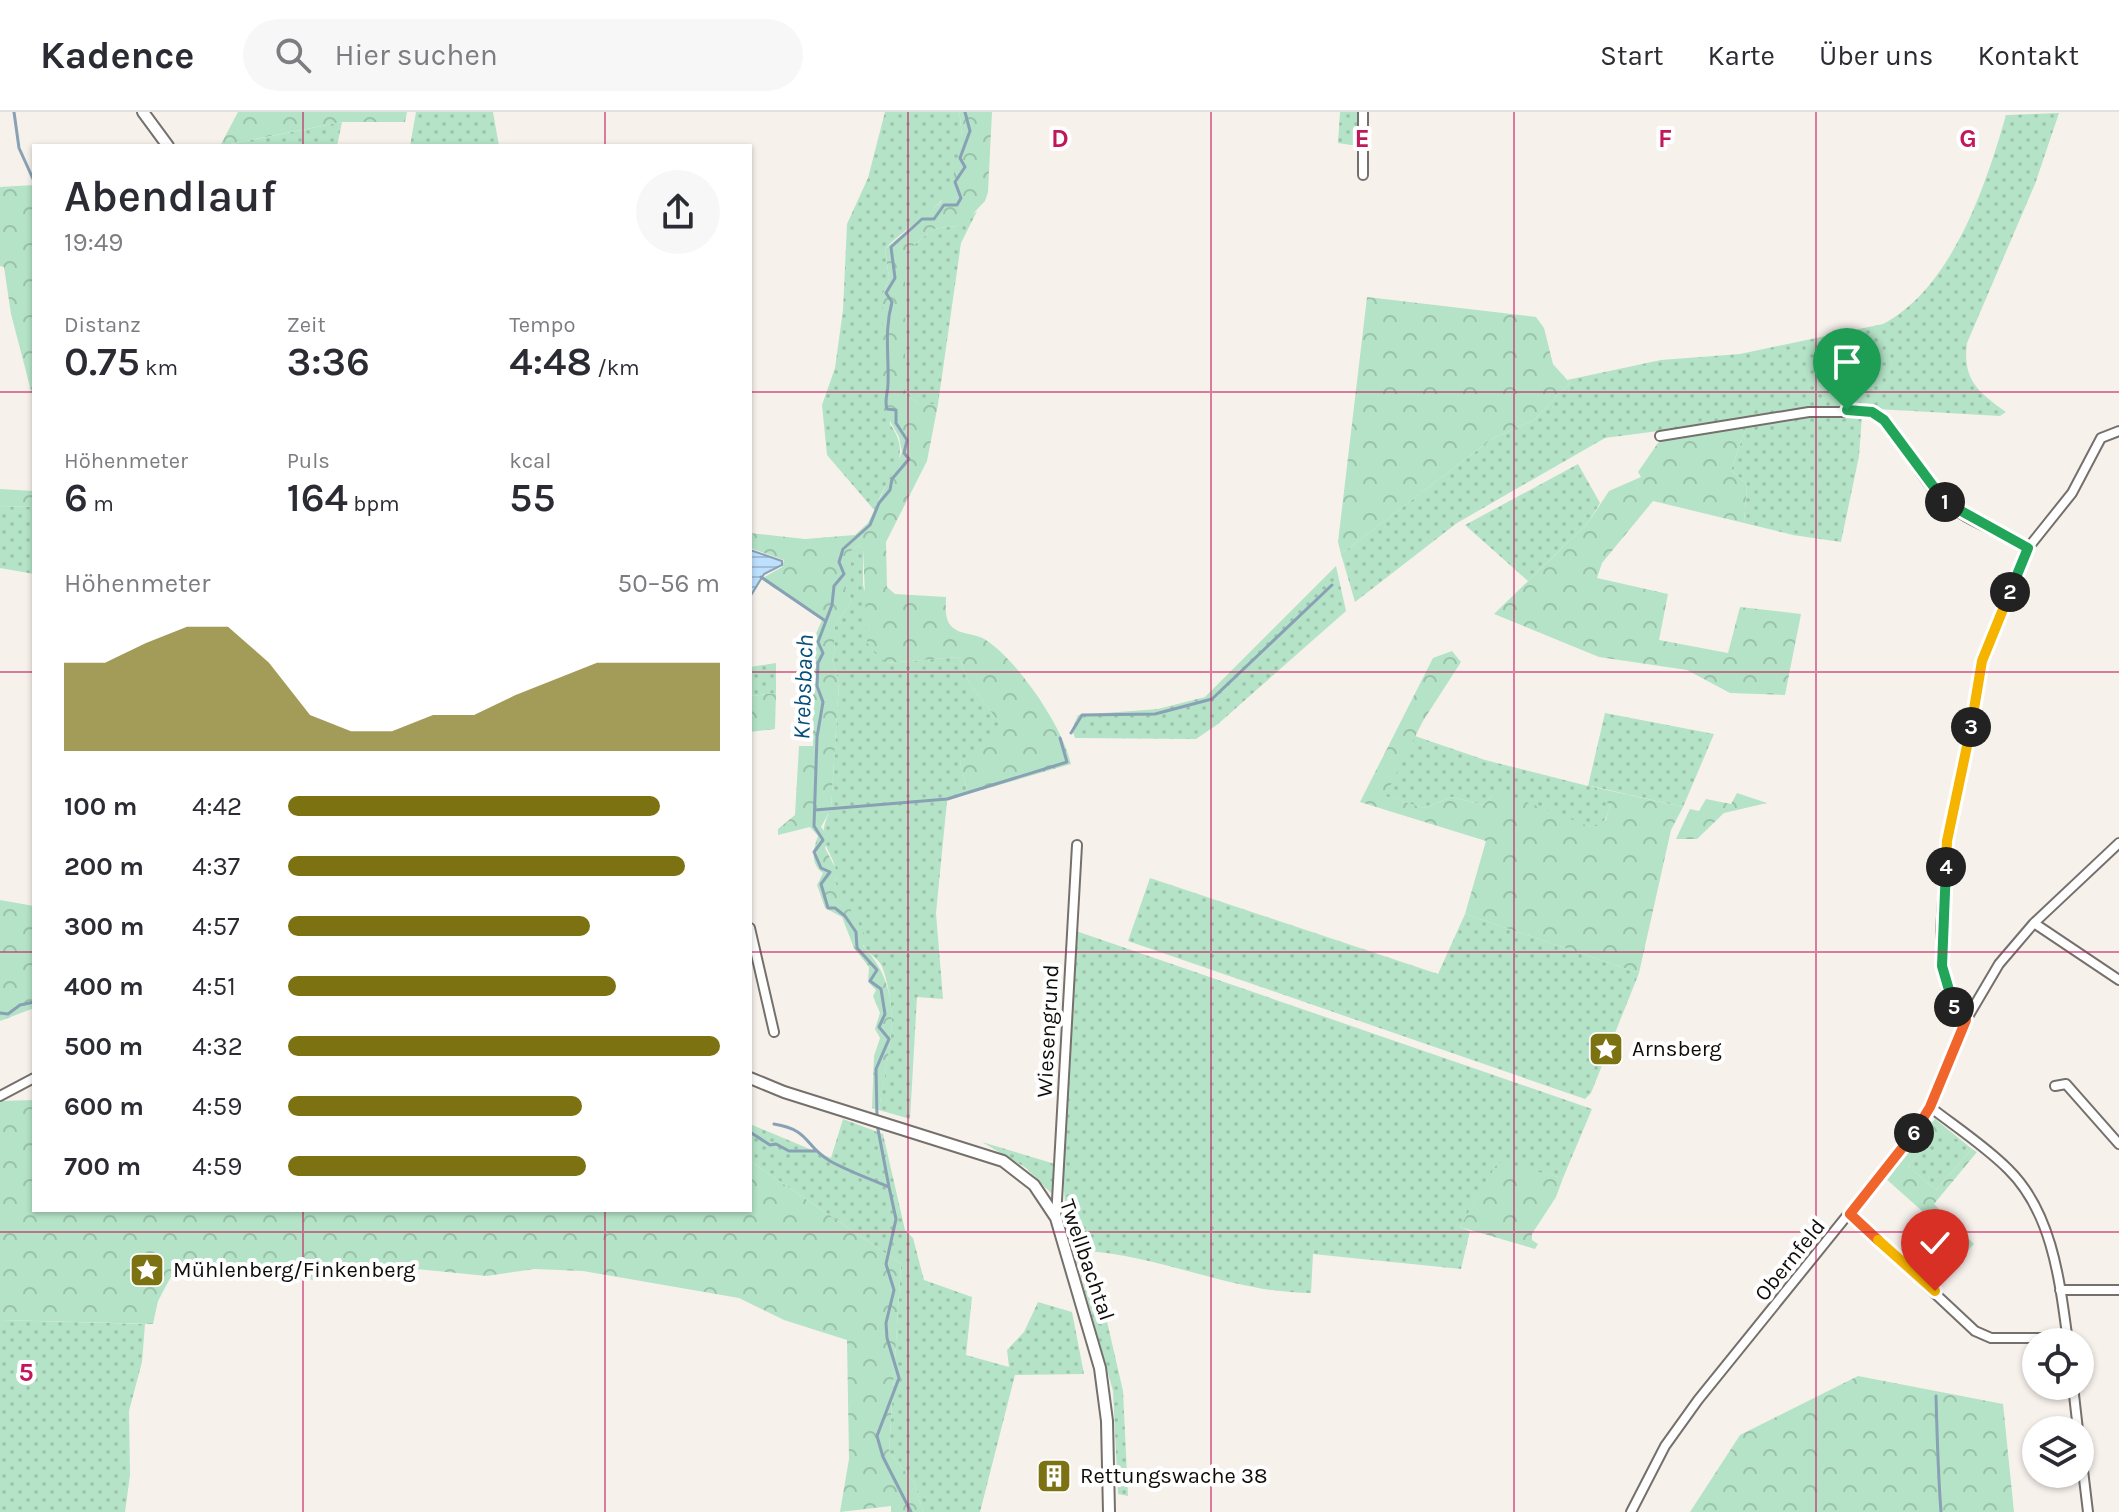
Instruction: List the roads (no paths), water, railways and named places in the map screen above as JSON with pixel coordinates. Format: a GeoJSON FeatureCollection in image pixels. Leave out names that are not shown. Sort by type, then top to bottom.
{"type":"FeatureCollection","features":[{"type":"Feature","properties":{"kind":"street"},"geometry":{"type":"LineString","coordinates":[[143,112],[167,144]]}},
{"type":"Feature","properties":{"kind":"street"},"geometry":{"type":"LineString","coordinates":[[1363,112],[1363,175]]}},
{"type":"Feature","properties":{"kind":"street"},"geometry":{"type":"LineString","coordinates":[[1660,436],[1809,412],[1872,412],[1892,429],[1944,501],[2028,548]]}},
{"type":"Feature","properties":{"kind":"street"},"geometry":{"type":"LineString","coordinates":[[1966,1020],[1948,995],[1942,966],[1947,841],[1982,661],[2028,548],[2072,493],[2101,438],[2119,431]]}},
{"type":"Feature","properties":{"kind":"street","name":"Obernfeld"},"geometry":{"type":"LineString","coordinates":[[1631,1512],[1665,1446],[1698,1400],[1850,1214],[1930,1107],[1966,1020],[1999,964],[2034,923],[2119,843]]}},
{"type":"Feature","properties":{"kind":"street","name":"Wiesengrund"},"geometry":{"type":"LineString","coordinates":[[1056,1218],[1077,845]]}},
{"type":"Feature","properties":{"kind":"street"},"geometry":{"type":"LineString","coordinates":[[2034,923],[2117,976]]}},
{"type":"Feature","properties":{"kind":"street"},"geometry":{"type":"LineString","coordinates":[[752,937],[774,1032]]}},
{"type":"Feature","properties":{"kind":"street"},"geometry":{"type":"LineString","coordinates":[[0,1096],[32,1079]]}},
{"type":"Feature","properties":{"kind":"street","name":"Twellbachtal"},"geometry":{"type":"LineString","coordinates":[[752,1079],[1003,1161],[1034,1185],[1056,1218],[1100,1368],[1107,1421],[1109,1512]]}},
{"type":"Feature","properties":{"kind":"street"},"geometry":{"type":"LineString","coordinates":[[2055,1086],[2066,1084],[2119,1144]]}},
{"type":"Feature","properties":{"kind":"street"},"geometry":{"type":"LineString","coordinates":[[1930,1107],[2008,1169],[2031,1198],[2050,1244],[2066,1328]]}},
{"type":"Feature","properties":{"kind":"street"},"geometry":{"type":"LineString","coordinates":[[1850,1214],[1975,1331],[1991,1338],[2022,1339]]}},
{"type":"Feature","properties":{"kind":"street"},"geometry":{"type":"LineString","coordinates":[[2060,1290],[2119,1290]]}},
{"type":"Feature","properties":{"kind":"street"},"geometry":{"type":"LineString","coordinates":[[2085,1488],[2088,1512]]}},
{"type":"Feature","properties":{"kind":"water"},"geometry":{"type":"Polygon","coordinates":[[[752,551],[782,561],[782,565],[764,574],[752,594],[752,551]]]}},
{"type":"Feature","properties":{"kind":"waterway"},"geometry":{"type":"LineString","coordinates":[[14,112],[19,148],[32,177]]}},
{"type":"Feature","properties":{"kind":"waterway","name":"Krebsbach"},"geometry":{"type":"LineString","coordinates":[[877,1117],[876,1069],[889,1039],[879,1027],[885,1014],[881,989],[870,981],[877,970],[857,948],[856,932],[845,916],[835,908],[828,908],[821,884],[830,872],[821,868],[814,852],[823,840],[814,826],[817,737],[823,702],[817,686],[818,663],[823,653],[818,642],[832,605],[834,586],[844,574],[839,562],[843,549],[870,525],[879,503],[890,490],[892,479],[909,459],[904,453],[907,440],[896,423],[896,410],[887,409],[886,403],[887,333],[892,302],[886,293],[895,278],[891,247],[922,219],[934,219],[944,205],[957,205],[961,198],[955,182],[965,167],[960,158],[970,131],[965,112]]}},
{"type":"Feature","properties":{"kind":"waterway"},"geometry":{"type":"LineString","coordinates":[[761,577],[824,620]]}},
{"type":"Feature","properties":{"kind":"waterway"},"geometry":{"type":"LineString","coordinates":[[1071,733],[1082,715],[1155,714],[1212,699],[1332,585]]}},
{"type":"Feature","properties":{"kind":"waterway"},"geometry":{"type":"LineString","coordinates":[[815,810],[947,799],[1067,762],[1060,738]]}},
{"type":"Feature","properties":{"kind":"waterway"},"geometry":{"type":"LineString","coordinates":[[0,1013],[8,1014],[20,1005],[32,1002]]}},
{"type":"Feature","properties":{"kind":"waterway"},"geometry":{"type":"LineString","coordinates":[[774,1124],[795,1130],[830,1161],[889,1187],[896,1219],[886,1264],[894,1290],[886,1323],[887,1338],[899,1378],[877,1436],[883,1457],[911,1512]]}},
{"type":"Feature","properties":{"kind":"waterway"},"geometry":{"type":"LineString","coordinates":[[877,1124],[889,1187]]}},
{"type":"Feature","properties":{"kind":"waterway"},"geometry":{"type":"LineString","coordinates":[[752,1133],[770,1145],[776,1144],[789,1151],[816,1151]]}},
{"type":"Feature","properties":{"kind":"waterway"},"geometry":{"type":"LineString","coordinates":[[1936,1396],[1941,1512]]}},
{"type":"Feature","properties":{"kind":"place","name":"Arnsberg"},"geometry":{"type":"Point","coordinates":[1606,1049]}},
{"type":"Feature","properties":{"kind":"place","name":"Mühlenberg/Finkenberg"},"geometry":{"type":"Point","coordinates":[147,1270]}},
{"type":"Feature","properties":{"kind":"place","name":"Rettungswache 38"},"geometry":{"type":"Point","coordinates":[1054,1476]}}]}
